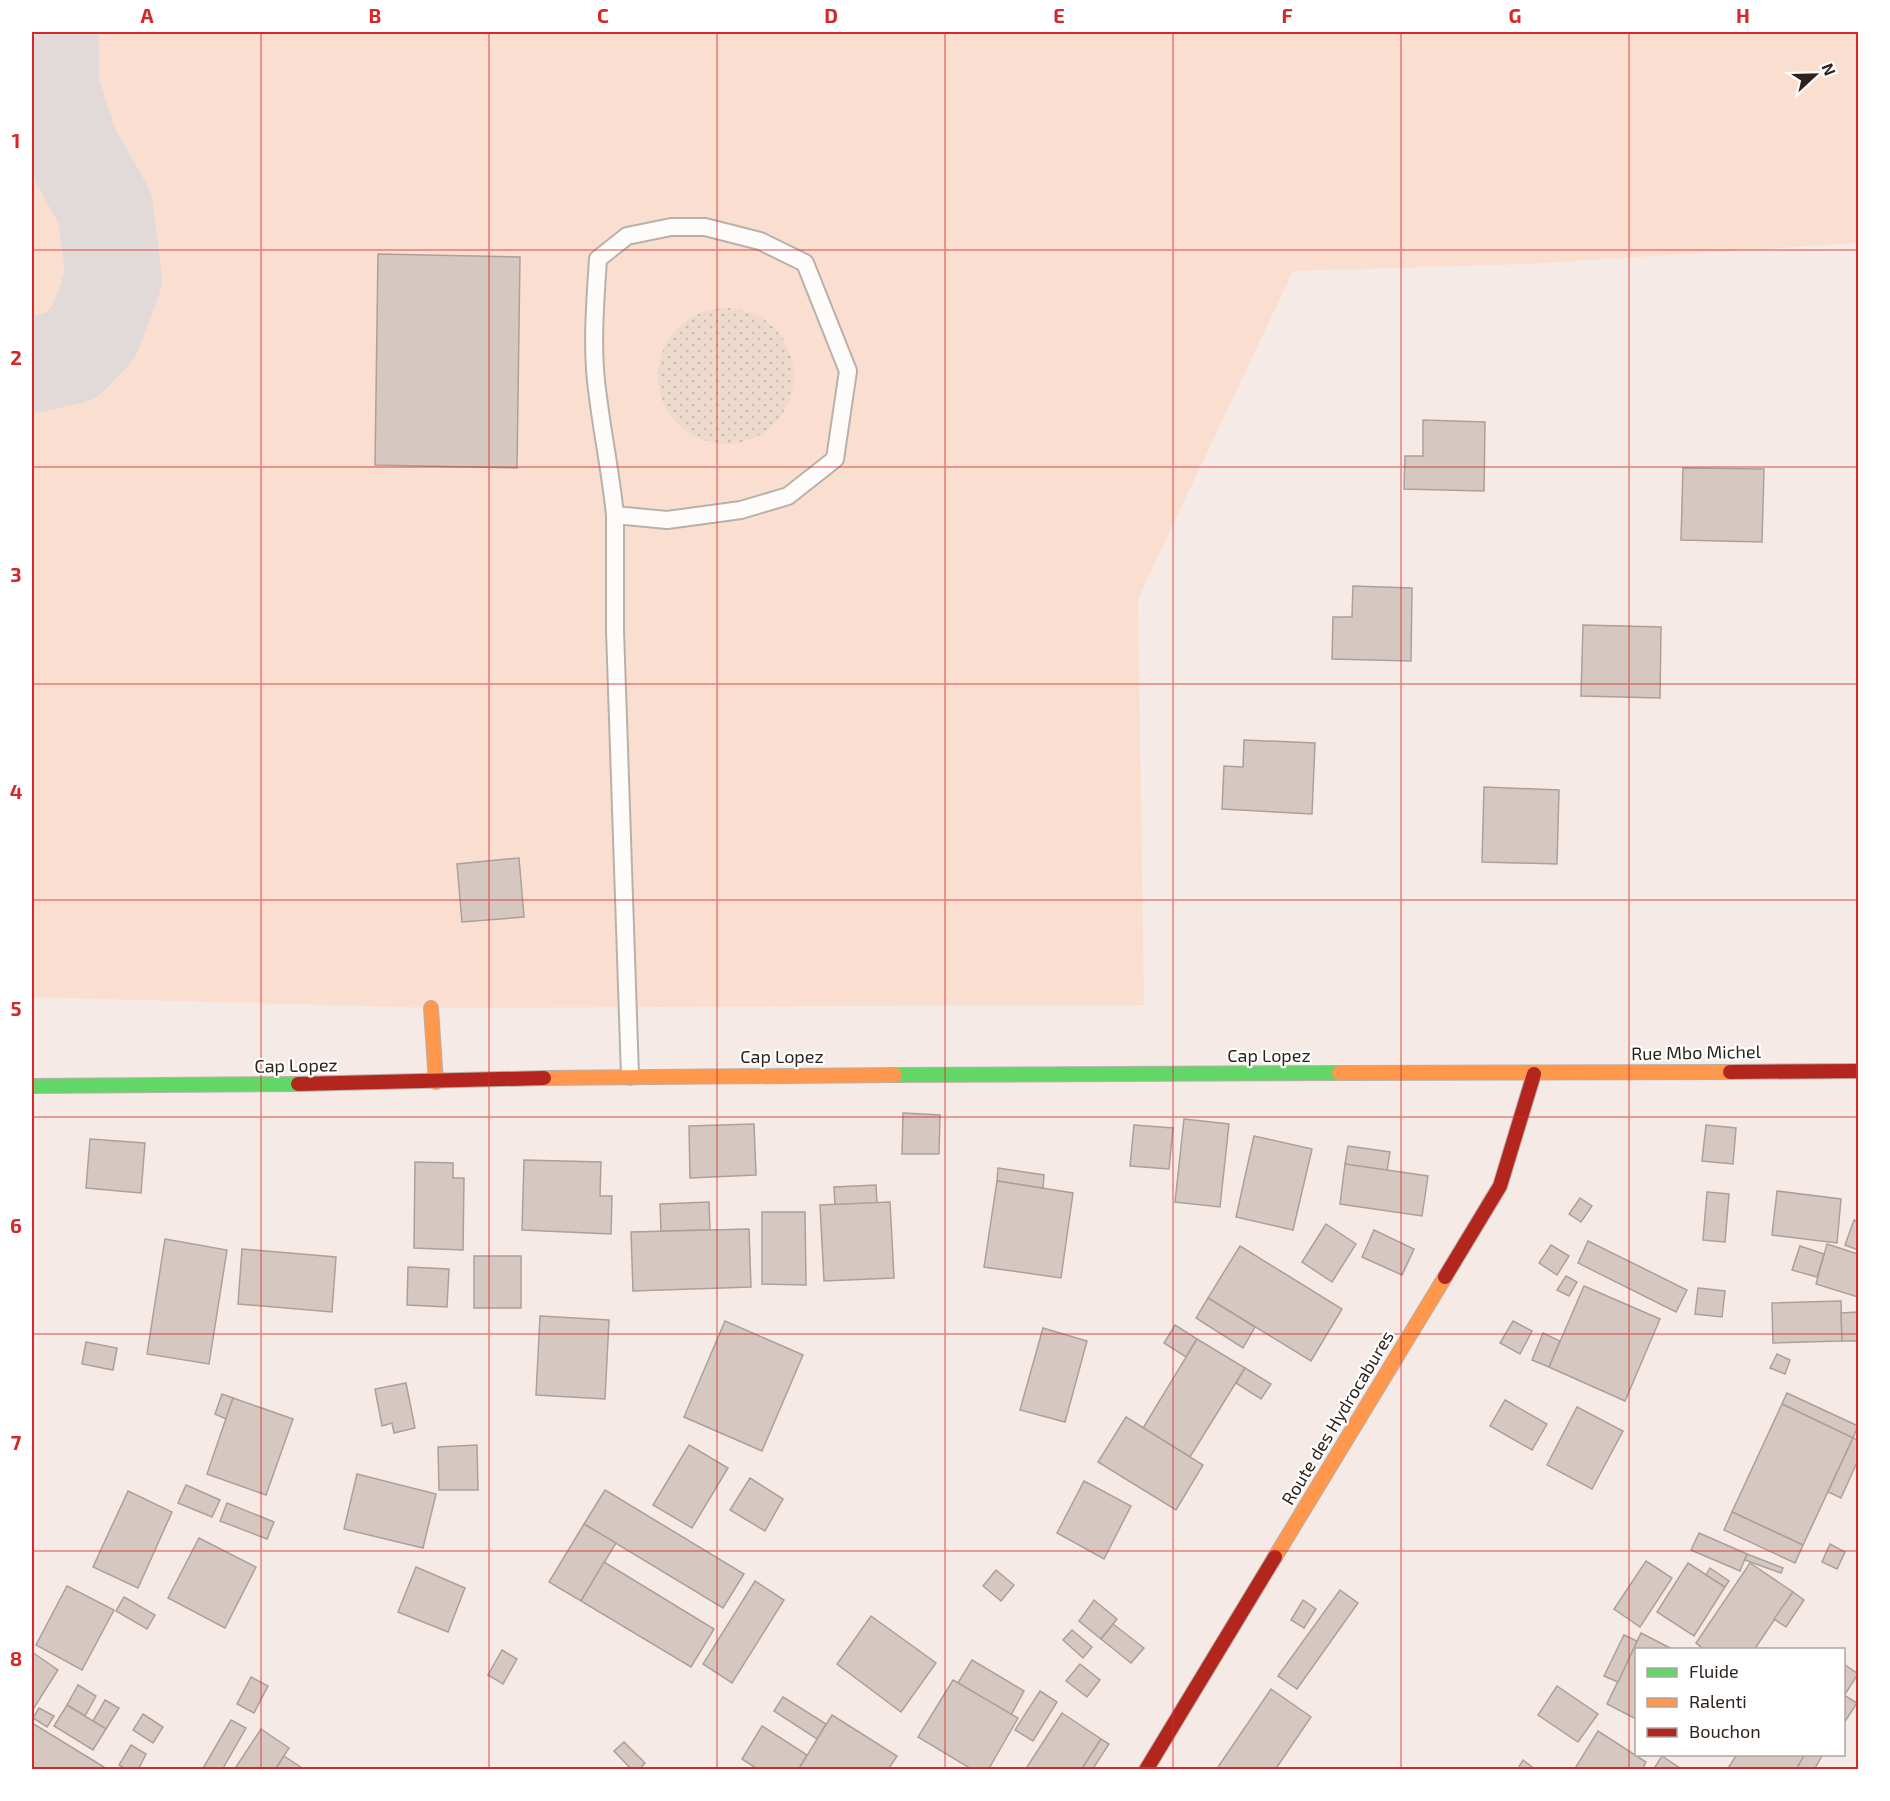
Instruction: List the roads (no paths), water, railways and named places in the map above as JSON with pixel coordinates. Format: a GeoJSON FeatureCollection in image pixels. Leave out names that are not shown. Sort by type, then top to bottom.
{"type":"FeatureCollection","features":[{"type":"Feature","properties":{"kind":"street"},"geometry":{"type":"LineString","coordinates":[[430,1008],[436,1082]]}},
{"type":"Feature","properties":{"kind":"street","name":"Rue Mbo Michel"},"geometry":{"type":"LineString","coordinates":[[1534,1074],[1770,1070],[1858,1071]]}},
{"type":"Feature","properties":{"kind":"street","name":"Cap Lopez"},"geometry":{"type":"LineString","coordinates":[[32,1086],[436,1082],[630,1076],[1534,1074]]}},
{"type":"Feature","properties":{"kind":"street","name":"Route des Hydrocabures"},"geometry":{"type":"LineString","coordinates":[[1146,1770],[1500,1186],[1534,1074]]}},
{"type":"Feature","properties":{"kind":"lane"},"geometry":{"type":"LineString","coordinates":[[615,515],[667,520],[741,510],[788,496],[835,459],[848,371],[805,263],[760,241],[705,227],[671,227],[627,236],[598,259],[594,320],[597,395],[610,464],[615,515],[615,630],[630,1076]]}}]}
